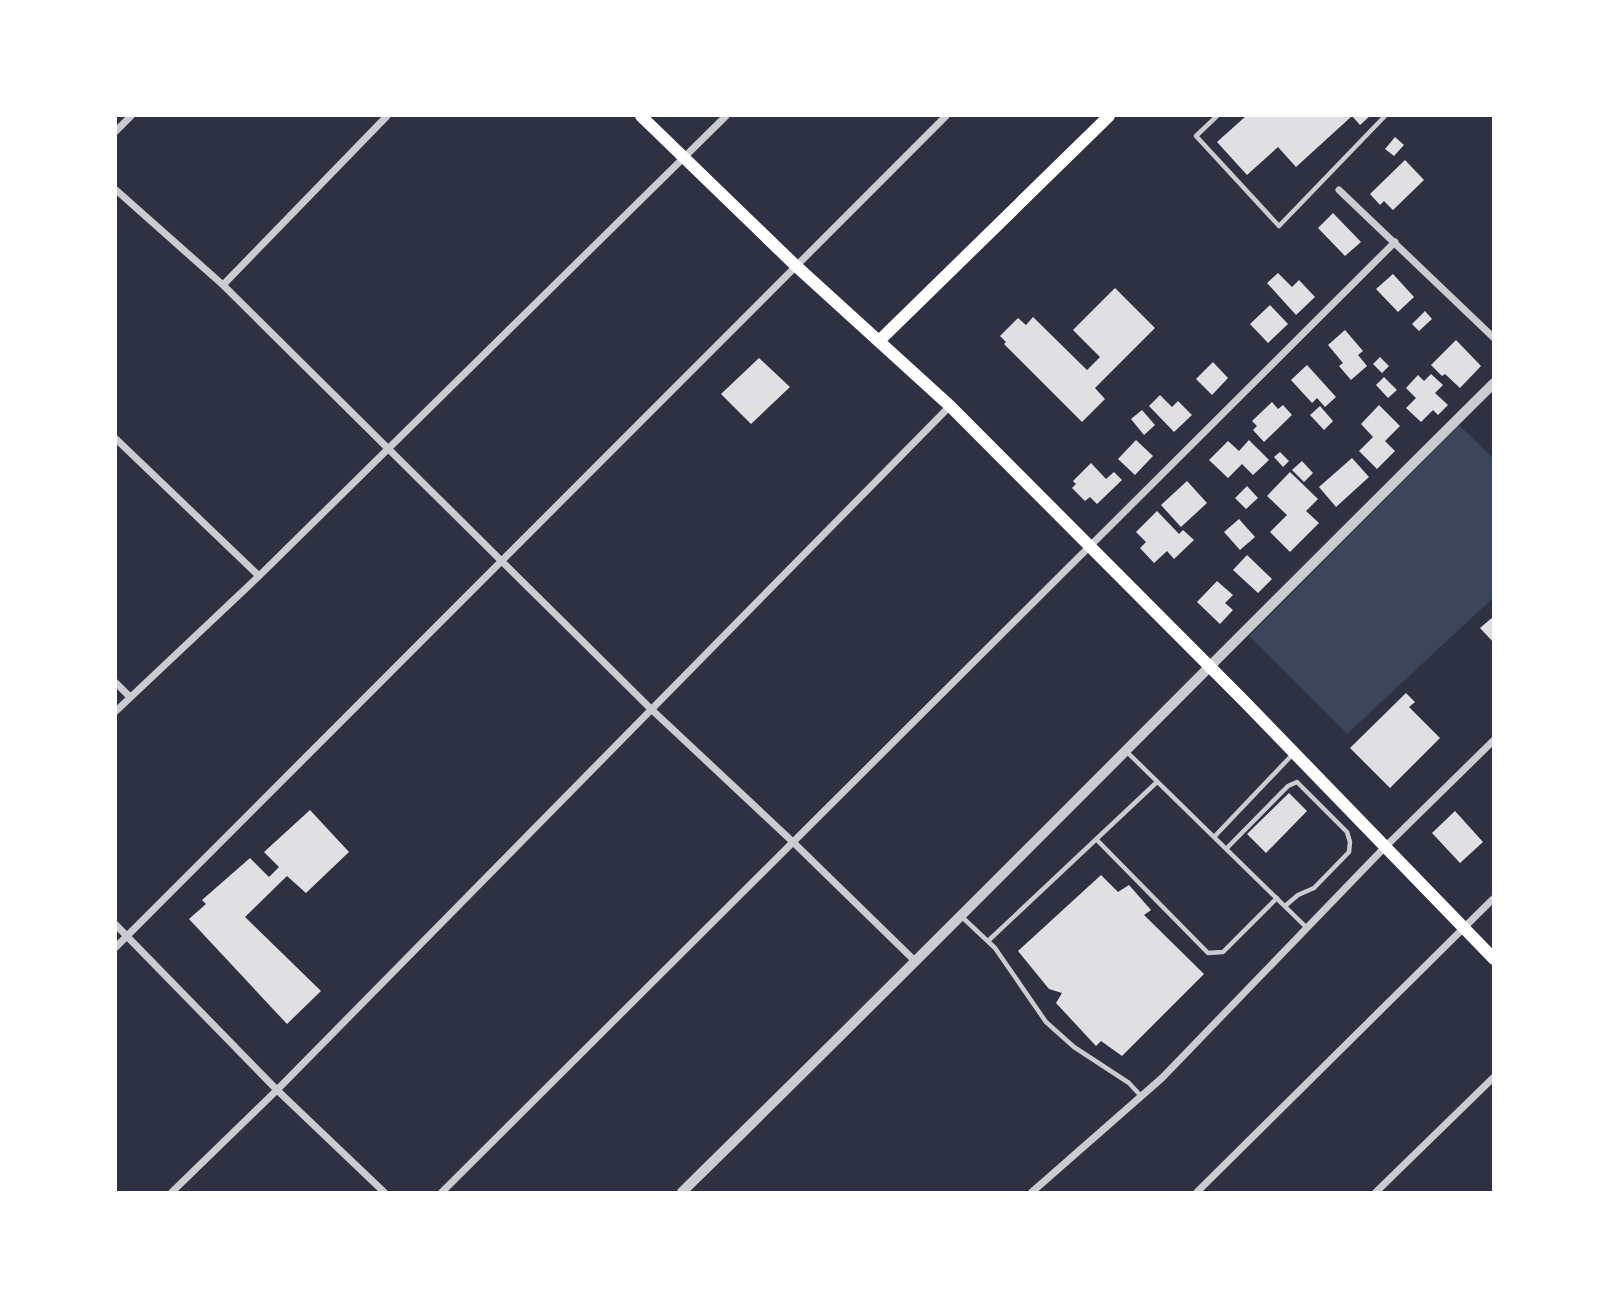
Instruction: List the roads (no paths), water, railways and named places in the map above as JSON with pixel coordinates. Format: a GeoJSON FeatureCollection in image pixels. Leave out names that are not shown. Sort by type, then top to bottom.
{"type":"FeatureCollection","features":[{"type":"Feature","properties":{"kind":"main road"},"geometry":{"type":"LineString","coordinates":[[641,116],[795,265],[950,406],[1208,665],[1493,958]]}},
{"type":"Feature","properties":{"kind":"main road"},"geometry":{"type":"LineString","coordinates":[[879,341],[1109,116]]}},
{"type":"Feature","properties":{"kind":"street"},"geometry":{"type":"LineString","coordinates":[[116,131],[131,116]]}},
{"type":"Feature","properties":{"kind":"street"},"geometry":{"type":"LineString","coordinates":[[223,285],[387,116]]}},
{"type":"Feature","properties":{"kind":"street"},"geometry":{"type":"LineString","coordinates":[[116,711],[259,576],[726,116]]}},
{"type":"Feature","properties":{"kind":"street"},"geometry":{"type":"LineString","coordinates":[[116,947],[946,116]]}},
{"type":"Feature","properties":{"kind":"street"},"geometry":{"type":"LineString","coordinates":[[116,190],[223,285],[651,709],[794,843],[916,963]]}},
{"type":"Feature","properties":{"kind":"street"},"geometry":{"type":"LineString","coordinates":[[1339,190],[1493,338]]}},
{"type":"Feature","properties":{"kind":"street"},"geometry":{"type":"LineString","coordinates":[[442,1192],[1395,242]]}},
{"type":"Feature","properties":{"kind":"street"},"geometry":{"type":"LineString","coordinates":[[682,1192],[916,963],[1208,665],[1493,383]]}},
{"type":"Feature","properties":{"kind":"street"},"geometry":{"type":"LineString","coordinates":[[172,1192],[277,1090],[950,406]]}},
{"type":"Feature","properties":{"kind":"street"},"geometry":{"type":"LineString","coordinates":[[116,439],[259,576]]}},
{"type":"Feature","properties":{"kind":"street"},"geometry":{"type":"LineString","coordinates":[[116,683],[130,696]]}},
{"type":"Feature","properties":{"kind":"street"},"geometry":{"type":"LineString","coordinates":[[1032,1192],[1162,1078],[1384,848],[1493,740]]}},
{"type":"Feature","properties":{"kind":"street"},"geometry":{"type":"LineString","coordinates":[[1197,1192],[1493,898]]}},
{"type":"Feature","properties":{"kind":"street"},"geometry":{"type":"LineString","coordinates":[[116,925],[277,1090],[384,1192]]}},
{"type":"Feature","properties":{"kind":"street"},"geometry":{"type":"LineString","coordinates":[[1376,1192],[1493,1077]]}},
{"type":"Feature","properties":{"kind":"lane"},"geometry":{"type":"LineString","coordinates":[[1217,116],[1196,136],[1279,226],[1385,116]]}},
{"type":"Feature","properties":{"kind":"lane"},"geometry":{"type":"LineString","coordinates":[[1125,750],[1307,928]]}},
{"type":"Feature","properties":{"kind":"lane"},"geometry":{"type":"LineString","coordinates":[[1214,837],[1293,753]]}},
{"type":"Feature","properties":{"kind":"lane"},"geometry":{"type":"LineString","coordinates":[[988,941],[1157,782]]}},
{"type":"Feature","properties":{"kind":"lane"},"geometry":{"type":"LineString","coordinates":[[1226,849],[1288,786],[1297,782],[1347,832],[1350,842],[1349,852],[1314,888],[1298,895],[1285,906]]}},
{"type":"Feature","properties":{"kind":"lane"},"geometry":{"type":"LineString","coordinates":[[1096,839],[1208,953],[1223,952],[1277,898]]}},
{"type":"Feature","properties":{"kind":"lane"},"geometry":{"type":"LineString","coordinates":[[962,917],[1004,959],[1046,1023],[1082,1054],[1129,1083],[1141,1096]]}}]}
